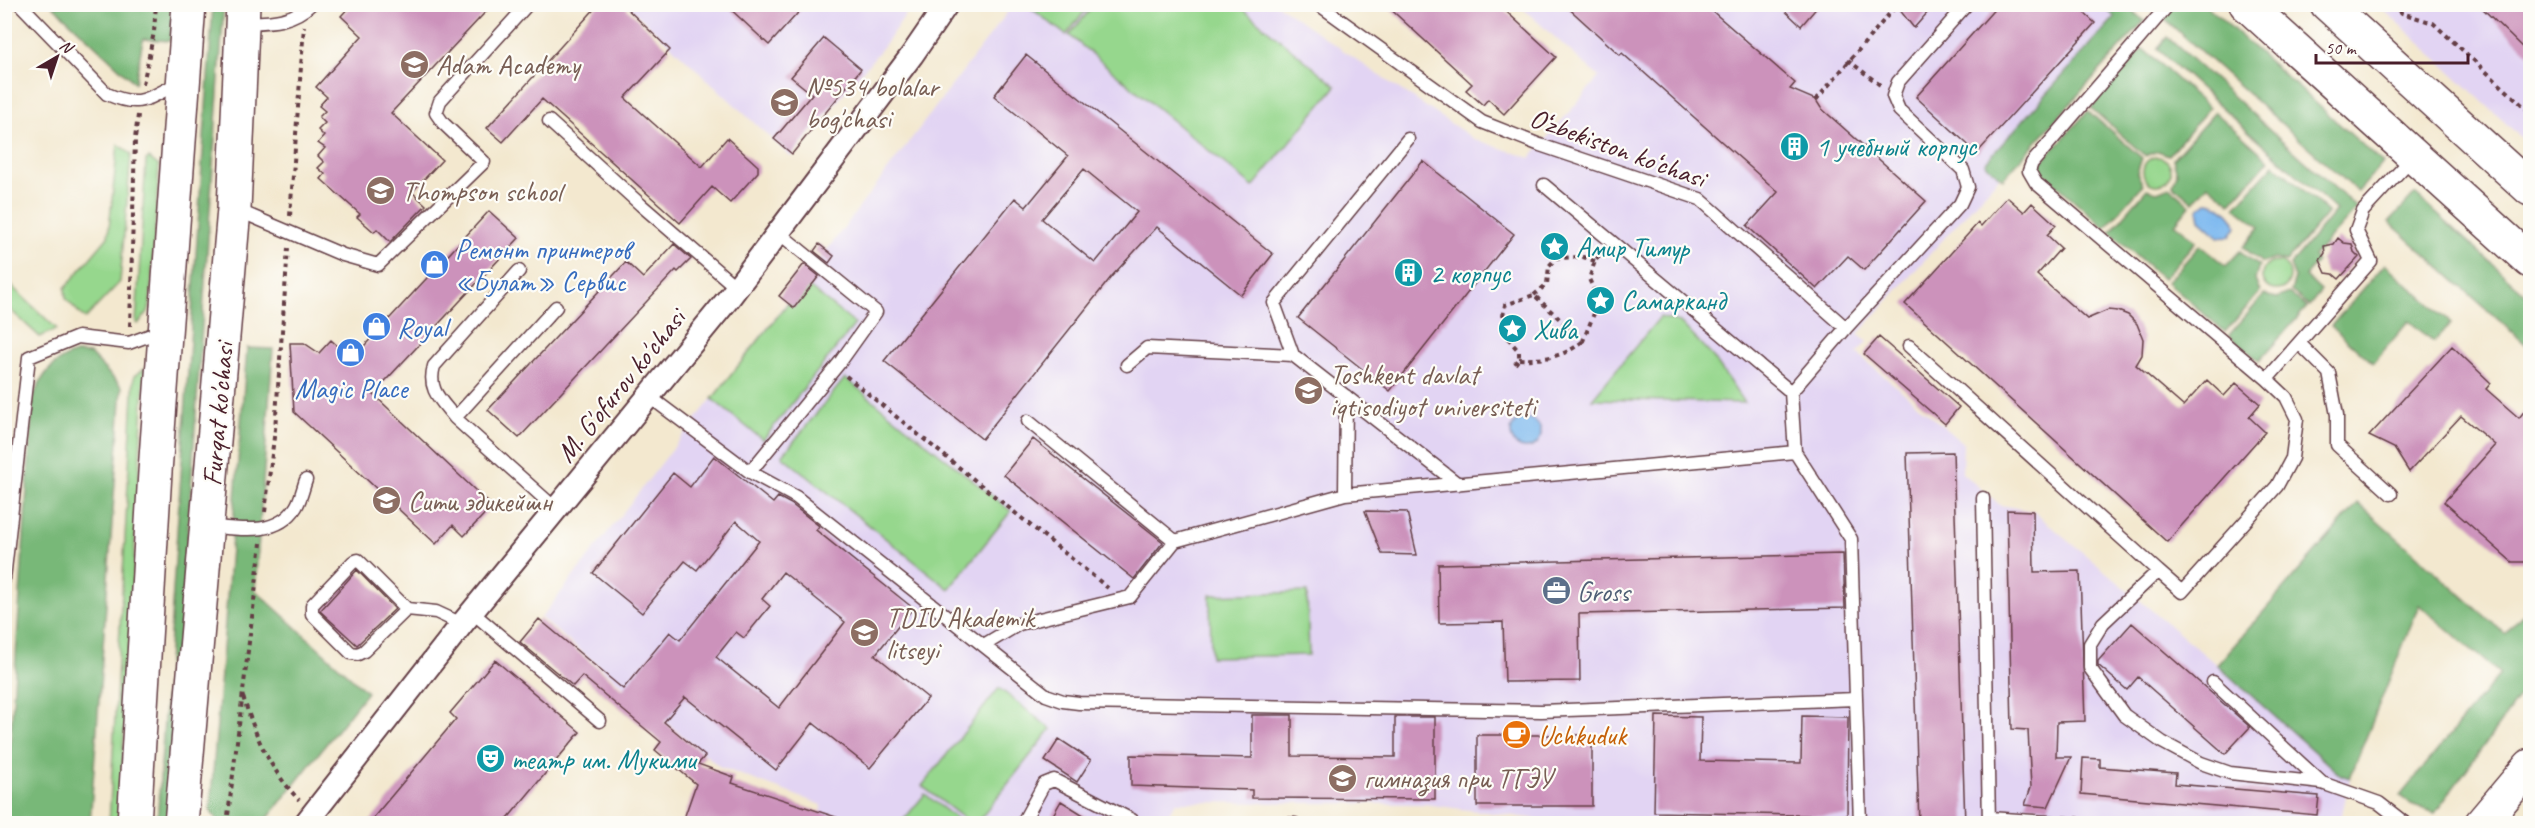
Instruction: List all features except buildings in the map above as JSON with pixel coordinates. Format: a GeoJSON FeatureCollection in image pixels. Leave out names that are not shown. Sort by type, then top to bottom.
{"type":"FeatureCollection","features":[{"type":"Feature","properties":{"kind":"main road","name":"Furqat ko'chasi"},"geometry":{"type":"LineString","coordinates":[[134,824],[165,330],[189,4]]}},
{"type":"Feature","properties":{"kind":"main road"},"geometry":{"type":"LineString","coordinates":[[2246,4],[2530,261]]}},
{"type":"Feature","properties":{"kind":"main road"},"geometry":{"type":"LineString","coordinates":[[2327,4],[2530,189]]}},
{"type":"Feature","properties":{"kind":"main road","name":"Furqat ko'chasi"},"geometry":{"type":"LineString","coordinates":[[182,824],[234,209],[242,14]]}},
{"type":"Feature","properties":{"kind":"main road"},"geometry":{"type":"LineString","coordinates":[[2481,824],[2530,766]]}},
{"type":"Feature","properties":{"kind":"street","name":"M. G'ofurov ko'chasi"},"geometry":{"type":"LineString","coordinates":[[308,819],[467,618],[737,288],[947,4]]}},
{"type":"Feature","properties":{"kind":"lane"},"geometry":{"type":"LineString","coordinates":[[20,4],[106,94],[123,101],[140,103],[183,81]]}},
{"type":"Feature","properties":{"kind":"lane"},"geometry":{"type":"LineString","coordinates":[[234,209],[343,255],[378,265],[484,162],[443,123],[436,113],[440,101],[528,4]]}},
{"type":"Feature","properties":{"kind":"lane","name":"O‘zbekiston ko‘chasi"},"geometry":{"type":"LineString","coordinates":[[1318,4],[1482,122],[1540,145],[1700,199],[1846,328]]}},
{"type":"Feature","properties":{"kind":"lane"},"geometry":{"type":"LineString","coordinates":[[1860,824],[1851,539],[1795,452],[1791,392],[1846,328],[1960,204],[1968,187],[1963,170],[1899,110],[1893,96],[1898,82],[1967,4]]}},
{"type":"Feature","properties":{"kind":"lane"},"geometry":{"type":"LineString","coordinates":[[1909,346],[2182,592],[2277,486],[2292,458],[2297,419],[2286,397],[2036,183],[2029,171],[2032,163],[2169,4]]}},
{"type":"Feature","properties":{"kind":"lane"},"geometry":{"type":"LineString","coordinates":[[242,14],[282,21],[308,7]]}},
{"type":"Feature","properties":{"kind":"lane"},"geometry":{"type":"LineString","coordinates":[[549,121],[640,205],[737,288]]}},
{"type":"Feature","properties":{"kind":"lane"},"geometry":{"type":"LineString","coordinates":[[1408,139],[1275,303],[1293,355],[1458,484]]}},
{"type":"Feature","properties":{"kind":"lane"},"geometry":{"type":"LineString","coordinates":[[2267,380],[2371,261],[2356,230],[2363,211],[2414,156]]}},
{"type":"Feature","properties":{"kind":"lane"},"geometry":{"type":"LineString","coordinates":[[1544,185],[1791,392]]}},
{"type":"Feature","properties":{"kind":"lane"},"geometry":{"type":"LineString","coordinates":[[750,472],[836,368],[876,312],[778,233]]}},
{"type":"Feature","properties":{"kind":"lane"},"geometry":{"type":"LineString","coordinates":[[519,271],[434,366],[430,378],[435,392],[455,418],[557,510]]}},
{"type":"Feature","properties":{"kind":"lane"},"geometry":{"type":"LineString","coordinates":[[455,418],[556,307]]}},
{"type":"Feature","properties":{"kind":"lane"},"geometry":{"type":"LineString","coordinates":[[4,579],[28,357],[78,337],[129,344],[165,330]]}},
{"type":"Feature","properties":{"kind":"lane"},"geometry":{"type":"LineString","coordinates":[[2299,343],[2329,374],[2337,415],[2337,445],[2391,494]]}},
{"type":"Feature","properties":{"kind":"lane"},"geometry":{"type":"LineString","coordinates":[[1128,365],[1146,348],[1293,355]]}},
{"type":"Feature","properties":{"kind":"lane"},"geometry":{"type":"LineString","coordinates":[[1345,494],[1346,396]]}},
{"type":"Feature","properties":{"kind":"lane"},"geometry":{"type":"LineString","coordinates":[[650,397],[750,472],[796,497],[1046,695],[1063,701],[1541,711],[1856,699]]}},
{"type":"Feature","properties":{"kind":"lane"},"geometry":{"type":"LineString","coordinates":[[1028,421],[1175,541]]}},
{"type":"Feature","properties":{"kind":"lane"},"geometry":{"type":"LineString","coordinates":[[984,645],[1019,624],[1130,597],[1175,541],[1345,494],[1795,452]]}},
{"type":"Feature","properties":{"kind":"lane"},"geometry":{"type":"LineString","coordinates":[[208,526],[263,530],[286,518],[297,507],[306,480]]}},
{"type":"Feature","properties":{"kind":"lane"},"geometry":{"type":"LineString","coordinates":[[1983,498],[1989,821],[2078,824]]}},
{"type":"Feature","properties":{"kind":"lane"},"geometry":{"type":"LineString","coordinates":[[407,609],[364,651],[358,654],[351,653],[312,614],[310,609],[353,562],[358,560],[407,609],[467,618],[600,721]]}},
{"type":"Feature","properties":{"kind":"lane"},"geometry":{"type":"LineString","coordinates":[[2158,571],[2103,623],[2090,644],[2090,668],[2124,715],[2162,742],[2201,764],[2230,773],[2322,783],[2379,803],[2406,824]]}},
{"type":"Feature","properties":{"kind":"lane"},"geometry":{"type":"LineString","coordinates":[[2213,682],[2322,783]]}},
{"type":"Feature","properties":{"kind":"lane"},"geometry":{"type":"LineString","coordinates":[[1022,824],[1044,784],[1054,780],[1132,820],[1132,824]]}},
{"type":"Feature","properties":{"kind":"lane"},"geometry":{"type":"LineString","coordinates":[[1274,824],[1278,822],[1295,824]]}},
{"type":"Feature","properties":{"kind":"path"},"geometry":{"type":"LineString","coordinates":[[129,344],[135,139],[154,32],[156,4]]}},
{"type":"Feature","properties":{"kind":"path"},"geometry":{"type":"LineString","coordinates":[[2393,4],[2402,13],[2433,23],[2530,112]]}},
{"type":"Feature","properties":{"kind":"path"},"geometry":{"type":"LineString","coordinates":[[1816,100],[1896,6]]}},
{"type":"Feature","properties":{"kind":"path"},"geometry":{"type":"LineString","coordinates":[[227,824],[275,429],[308,7]]}},
{"type":"Feature","properties":{"kind":"path"},"geometry":{"type":"LineString","coordinates":[[1848,60],[1893,96]]}},
{"type":"Feature","properties":{"kind":"path"},"geometry":{"type":"LineString","coordinates":[[1519,359],[1539,360],[1570,353],[1583,341],[1599,301],[1589,279],[1595,261],[1611,240]]}},
{"type":"Feature","properties":{"kind":"path"},"geometry":{"type":"LineString","coordinates":[[1515,364],[1519,359],[1519,351],[1507,339],[1501,319],[1505,305],[1534,295],[1547,284],[1550,266],[1556,258],[1583,257],[1595,261]]}},
{"type":"Feature","properties":{"kind":"path"},"geometry":{"type":"LineString","coordinates":[[1534,295],[1583,341]]}},
{"type":"Feature","properties":{"kind":"path"},"geometry":{"type":"LineString","coordinates":[[836,368],[1121,598]]}},
{"type":"Feature","properties":{"kind":"path"},"geometry":{"type":"LineString","coordinates":[[243,696],[257,739],[277,776],[308,819]]}},
{"type":"Feature","properties":{"kind":"shaded area","name":"№534 bolalar bog'chasi"},"geometry":{"type":"Polygon","coordinates":[[[627,5],[912,5],[883,47],[791,157],[627,5]]]}},
{"type":"Feature","properties":{"kind":"shaded area","name":"Toshkent davlat iqtisodiyot universiteti"},"geometry":{"type":"Polygon","coordinates":[[[1013,5],[1278,5],[1474,139],[1530,158],[1599,77],[1519,5],[2101,5],[2131,31],[1858,334],[1867,342],[1857,353],[1963,443],[1962,473],[2000,505],[2033,511],[2217,665],[2338,773],[2350,778],[2341,819],[2361,821],[2361,824],[1576,824],[1424,804],[1176,802],[1162,823],[818,823],[822,805],[720,767],[541,618],[808,275],[1013,5]]]}},
{"type":"Feature","properties":{"kind":"shaded area"},"geometry":{"type":"Polygon","coordinates":[[[2378,5],[2530,5],[2530,146],[2408,32],[2378,5]]]}},
{"type":"Feature","properties":{"kind":"green space"},"geometry":{"type":"Polygon","coordinates":[[[52,5],[173,5],[170,41],[143,39],[135,83],[52,5]]]}},
{"type":"Feature","properties":{"kind":"green space"},"geometry":{"type":"Polygon","coordinates":[[[213,5],[224,5],[168,823],[157,824],[213,5]]]}},
{"type":"Feature","properties":{"kind":"green space"},"geometry":{"type":"Polygon","coordinates":[[[1027,5],[1090,5],[1066,35],[1027,5]]]}},
{"type":"Feature","properties":{"kind":"green space"},"geometry":{"type":"Polygon","coordinates":[[[1094,5],[1238,5],[1336,86],[1253,187],[1069,35],[1094,5]]]}},
{"type":"Feature","properties":{"kind":"green space"},"geometry":{"type":"Polygon","coordinates":[[[2102,5],[2126,5],[2144,21],[2003,179],[1985,163],[2115,17],[2102,5]]]}},
{"type":"Feature","properties":{"kind":"green space"},"geometry":{"type":"Polygon","coordinates":[[[2149,5],[2206,5],[2383,163],[2358,192],[2149,5]]]}},
{"type":"Feature","properties":{"kind":"green space"},"geometry":{"type":"Polygon","coordinates":[[[2167,37],[2357,208],[2313,257],[2317,262],[2305,276],[2321,291],[2309,306],[2291,291],[2295,278],[2290,265],[2336,210],[2157,49],[2167,37]]]}},
{"type":"Feature","properties":{"kind":"green space"},"geometry":{"type":"Polygon","coordinates":[[[2143,49],[2209,108],[2169,155],[2158,151],[2145,156],[2091,108],[2143,49]]]}},
{"type":"Feature","properties":{"kind":"green space"},"geometry":{"type":"Polygon","coordinates":[[[2088,111],[2142,158],[2137,173],[2143,185],[2105,228],[2037,167],[2088,111]]]}},
{"type":"Feature","properties":{"kind":"green space"},"geometry":{"type":"Polygon","coordinates":[[[2215,112],[2269,160],[2231,203],[2208,184],[2193,202],[2173,185],[2177,173],[2173,159],[2215,112]]]}},
{"type":"Feature","properties":{"kind":"green space"},"geometry":{"type":"Polygon","coordinates":[[[118,144],[131,154],[120,282],[85,319],[66,299],[65,288],[108,237],[118,144]]]}},
{"type":"Feature","properties":{"kind":"green space"},"geometry":{"type":"Polygon","coordinates":[[[2157,157],[2167,161],[2171,171],[2167,181],[2157,185],[2147,181],[2143,171],[2147,161],[2157,157]]]}},
{"type":"Feature","properties":{"kind":"green space"},"geometry":{"type":"Polygon","coordinates":[[[149,158],[159,166],[150,306],[138,324],[136,323],[146,160],[149,158]]]}},
{"type":"Feature","properties":{"kind":"green space"},"geometry":{"type":"Polygon","coordinates":[[[2274,164],[2328,212],[2286,262],[2275,259],[2262,263],[2243,247],[2260,227],[2235,207],[2274,164]]]}},
{"type":"Feature","properties":{"kind":"green space"},"geometry":{"type":"Polygon","coordinates":[[[2170,187],[2190,205],[2175,224],[2196,241],[2163,279],[2110,232],[2147,189],[2157,192],[2170,187]]]}},
{"type":"Feature","properties":{"kind":"green space"},"geometry":{"type":"Polygon","coordinates":[[[2415,194],[2530,298],[2530,348],[2389,222],[2415,194]]]}},
{"type":"Feature","properties":{"kind":"green space"},"geometry":{"type":"Polygon","coordinates":[[[2200,245],[2226,266],[2240,251],[2259,266],[2255,280],[2260,292],[2225,332],[2167,282],[2200,245]]]}},
{"type":"Feature","properties":{"kind":"green space"},"geometry":{"type":"Polygon","coordinates":[[[2276,262],[2286,266],[2290,276],[2286,286],[2276,290],[2266,286],[2262,276],[2266,266],[2276,262]]]}},
{"type":"Feature","properties":{"kind":"green space"},"geometry":{"type":"Polygon","coordinates":[[[2385,264],[2451,323],[2434,342],[2409,321],[2373,363],[2331,326],[2385,264]]]}},
{"type":"Feature","properties":{"kind":"green space"},"geometry":{"type":"Polygon","coordinates":[[[5,280],[57,329],[40,337],[5,305],[5,280]]]}},
{"type":"Feature","properties":{"kind":"green space"},"geometry":{"type":"Polygon","coordinates":[[[804,283],[855,324],[763,440],[712,399],[804,283]]]}},
{"type":"Feature","properties":{"kind":"green space"},"geometry":{"type":"Polygon","coordinates":[[[2289,293],[2307,307],[2259,361],[2229,335],[2264,295],[2277,298],[2289,293]]]}},
{"type":"Feature","properties":{"kind":"green space"},"geometry":{"type":"Polygon","coordinates":[[[1660,317],[1680,322],[1713,357],[1744,403],[1592,399],[1660,317]]]}},
{"type":"Feature","properties":{"kind":"green space"},"geometry":{"type":"Polygon","coordinates":[[[247,348],[273,349],[255,590],[367,692],[264,823],[225,823],[219,822],[210,811],[247,348]]]}},
{"type":"Feature","properties":{"kind":"green space"},"geometry":{"type":"Polygon","coordinates":[[[76,353],[90,354],[122,387],[90,823],[5,823],[33,398],[49,370],[61,360],[76,353]]]}},
{"type":"Feature","properties":{"kind":"green space"},"geometry":{"type":"Polygon","coordinates":[[[145,368],[119,822],[109,824],[134,376],[145,368]]]}},
{"type":"Feature","properties":{"kind":"green space"},"geometry":{"type":"Polygon","coordinates":[[[845,378],[1011,511],[949,589],[782,456],[845,378]]]}},
{"type":"Feature","properties":{"kind":"green space"},"geometry":{"type":"Polygon","coordinates":[[[2358,503],[2505,634],[2530,606],[2530,682],[2435,813],[2411,804],[2400,796],[2500,674],[2419,605],[2350,778],[2338,773],[2217,665],[2358,503]]]}},
{"type":"Feature","properties":{"kind":"green space"},"geometry":{"type":"Polygon","coordinates":[[[1307,592],[1309,655],[1211,657],[1210,595],[1307,592]]]}},
{"type":"Feature","properties":{"kind":"green space"},"geometry":{"type":"Polygon","coordinates":[[[999,688],[1051,729],[977,823],[970,823],[922,786],[999,688]]]}},
{"type":"Feature","properties":{"kind":"green space"},"geometry":{"type":"Polygon","coordinates":[[[925,794],[962,823],[901,823],[925,794]]]}},
{"type":"Feature","properties":{"kind":"water"},"geometry":{"type":"Polygon","coordinates":[[[2207,202],[2220,207],[2235,222],[2236,226],[2230,236],[2219,237],[2200,220],[2198,209],[2207,202]]]}},
{"type":"Feature","properties":{"kind":"water"},"geometry":{"type":"Polygon","coordinates":[[[1526,418],[1537,422],[1541,433],[1537,444],[1526,448],[1515,444],[1511,433],[1515,422],[1526,418]]]}},
{"type":"Feature","properties":{"kind":"place","name":"Adam Academy"},"geometry":{"type":"Point","coordinates":[415,64]}},
{"type":"Feature","properties":{"kind":"place","name":"№534 bolalar bog'chasi"},"geometry":{"type":"Point","coordinates":[785,102]}},
{"type":"Feature","properties":{"kind":"place","name":"1 учебный корпус"},"geometry":{"type":"Point","coordinates":[1795,146]}},
{"type":"Feature","properties":{"kind":"place","name":"Thompson school"},"geometry":{"type":"Point","coordinates":[381,191]}},
{"type":"Feature","properties":{"kind":"place","name":"Амир Тимур"},"geometry":{"type":"Point","coordinates":[1555,247]}},
{"type":"Feature","properties":{"kind":"place","name":"Ремонт принтеров «Булат» Сервис"},"geometry":{"type":"Point","coordinates":[434,265]}},
{"type":"Feature","properties":{"kind":"place","name":"2 корпус"},"geometry":{"type":"Point","coordinates":[1409,273]}},
{"type":"Feature","properties":{"kind":"place","name":"Самарканд"},"geometry":{"type":"Point","coordinates":[1600,300]}},
{"type":"Feature","properties":{"kind":"place","name":"Royal"},"geometry":{"type":"Point","coordinates":[376,327]}},
{"type":"Feature","properties":{"kind":"place","name":"Хива"},"geometry":{"type":"Point","coordinates":[1512,329]}},
{"type":"Feature","properties":{"kind":"place","name":"Magic Place"},"geometry":{"type":"Point","coordinates":[351,352]}},
{"type":"Feature","properties":{"kind":"place","name":"Toshkent davlat iqtisodiyot universiteti"},"geometry":{"type":"Point","coordinates":[1309,390]}},
{"type":"Feature","properties":{"kind":"place","name":"Сити эдикейшн"},"geometry":{"type":"Point","coordinates":[387,501]}},
{"type":"Feature","properties":{"kind":"place","name":"Gross"},"geometry":{"type":"Point","coordinates":[1556,591]}},
{"type":"Feature","properties":{"kind":"place","name":"TDIU Akademik litseyi"},"geometry":{"type":"Point","coordinates":[865,633]}},
{"type":"Feature","properties":{"kind":"place","name":"Uchkuduk"},"geometry":{"type":"Point","coordinates":[1517,735]}},
{"type":"Feature","properties":{"kind":"place","name":"театр им. Мукими"},"geometry":{"type":"Point","coordinates":[490,759]}},
{"type":"Feature","properties":{"kind":"place","name":"гимназия при ТГЭУ"},"geometry":{"type":"Point","coordinates":[1343,778]}}]}
